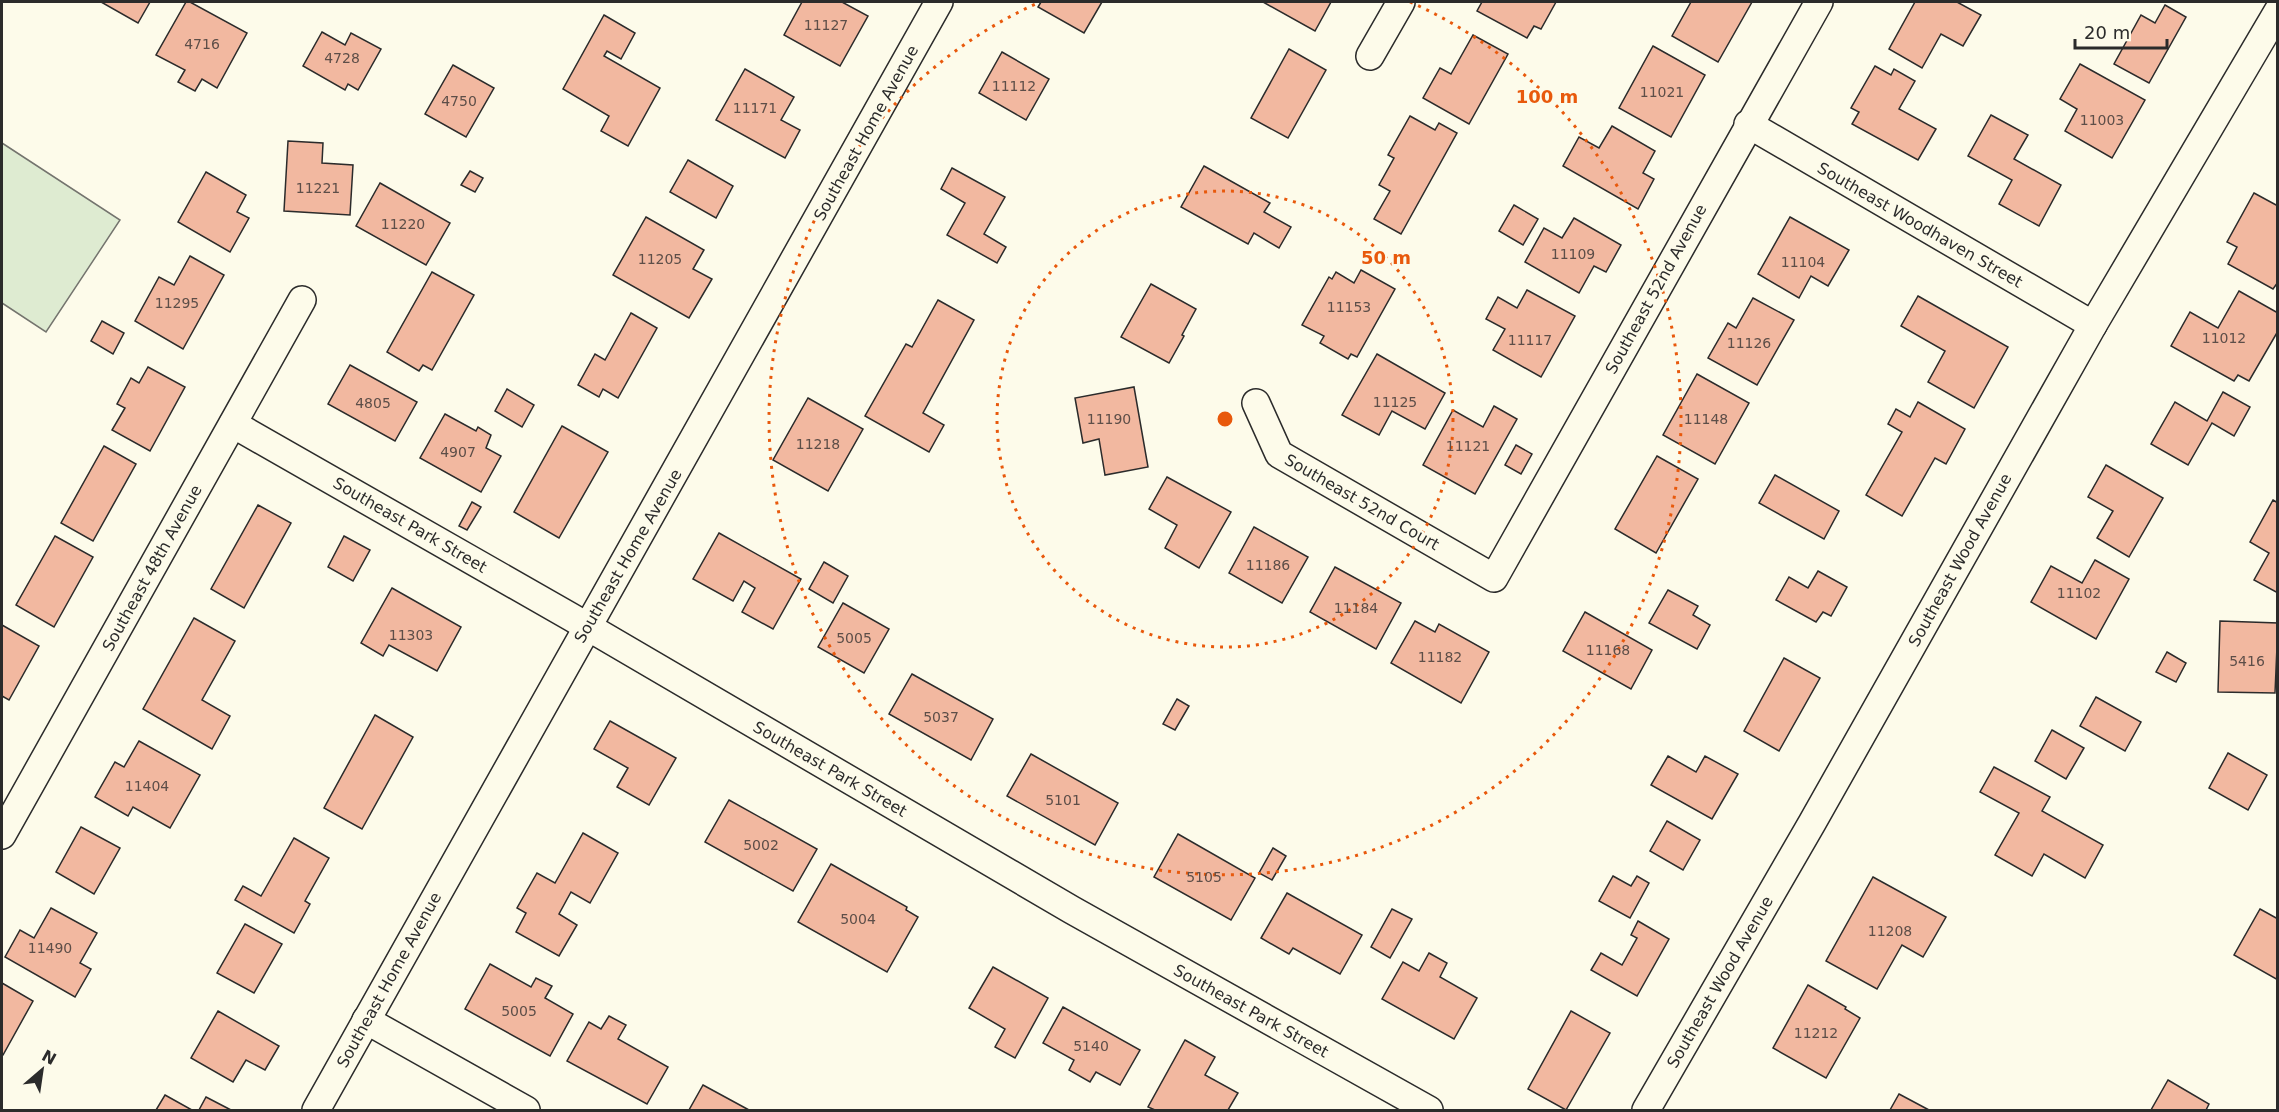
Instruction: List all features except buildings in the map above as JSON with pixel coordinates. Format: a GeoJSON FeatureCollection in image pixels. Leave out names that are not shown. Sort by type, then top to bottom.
{"type":"FeatureCollection","features":[{"type":"Feature","properties":{"kind":"street","name":"Southeast Home Avenue"},"geometry":{"type":"LineString","coordinates":[[316,1110],[939,2]]}},
{"type":"Feature","properties":{"kind":"street"},"geometry":{"type":"LineString","coordinates":[[1370,56],[1401,2]]}},
{"type":"Feature","properties":{"kind":"street","name":"Southeast 52nd Avenue"},"geometry":{"type":"LineString","coordinates":[[1494,578],[1748,124],[1819,2]]}},
{"type":"Feature","properties":{"kind":"street","name":"Southeast Wood Avenue"},"geometry":{"type":"LineString","coordinates":[[1646,1110],[1812,823],[2093,325],[2277,11]]}},
{"type":"Feature","properties":{"kind":"street","name":"Southeast Woodhaven Street"},"geometry":{"type":"LineString","coordinates":[[1748,124],[2093,325]]}},
{"type":"Feature","properties":{"kind":"street","name":"Southeast 48th Avenue"},"geometry":{"type":"LineString","coordinates":[[2,835],[302,300]]}},
{"type":"Feature","properties":{"kind":"street","name":"Southeast 52nd Court"},"geometry":{"type":"LineString","coordinates":[[1256,403],[1279,454],[1494,578]]}},
{"type":"Feature","properties":{"kind":"street","name":"Southeast Park Street"},"geometry":{"type":"LineString","coordinates":[[233,424],[588,627],[1062,904],[1429,1110]]}},
{"type":"Feature","properties":{"kind":"street"},"geometry":{"type":"LineString","coordinates":[[366,1020],[526,1110]]}},
{"type":"Feature","properties":{"kind":"green space"},"geometry":{"type":"Polygon","coordinates":[[[2,143],[120,220],[46,332],[2,303],[2,143]]]}}]}
